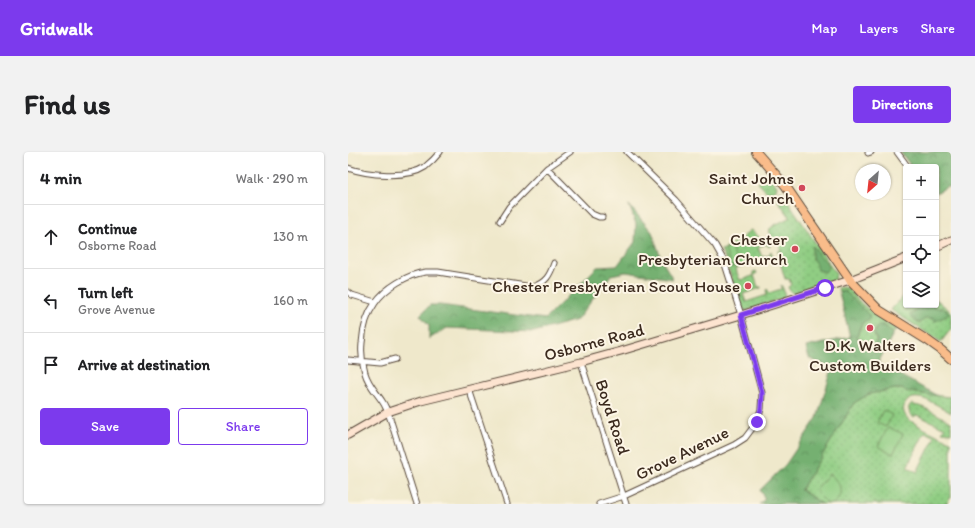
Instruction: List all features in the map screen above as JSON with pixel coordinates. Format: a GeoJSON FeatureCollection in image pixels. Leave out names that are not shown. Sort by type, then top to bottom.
{"type":"FeatureCollection","features":[{"type":"Feature","properties":{"kind":"main road"},"geometry":{"type":"LineString","coordinates":[[756,152],[785,185],[850,280],[880,310],[927,340],[951,359]]}},
{"type":"Feature","properties":{"kind":"street"},"geometry":{"type":"LineString","coordinates":[[348,168],[366,173],[392,175],[410,174],[424,168],[440,152]]}},
{"type":"Feature","properties":{"kind":"street"},"geometry":{"type":"LineString","coordinates":[[500,221],[509,207],[547,168],[570,152]]}},
{"type":"Feature","properties":{"kind":"street","name":"Grove Avenue"},"geometry":{"type":"LineString","coordinates":[[599,504],[624,496],[734,445],[745,438],[757,422],[761,409],[762,393],[741,315],[724,261],[715,245],[676,200],[627,152]]}},
{"type":"Feature","properties":{"kind":"street"},"geometry":{"type":"LineString","coordinates":[[897,152],[906,164]]}},
{"type":"Feature","properties":{"kind":"street"},"geometry":{"type":"LineString","coordinates":[[547,168],[592,214],[602,217]]}},
{"type":"Feature","properties":{"kind":"street"},"geometry":{"type":"LineString","coordinates":[[939,246],[951,240]]}},
{"type":"Feature","properties":{"kind":"street","name":"Osborne Road"},"geometry":{"type":"LineString","coordinates":[[348,435],[388,412],[421,401],[581,362],[741,315],[850,280],[903,259]]}},
{"type":"Feature","properties":{"kind":"street"},"geometry":{"type":"LineString","coordinates":[[417,504],[388,412],[367,379],[362,362],[362,337],[365,324],[375,302],[398,282],[426,272],[438,272],[532,287],[537,286],[549,276],[554,263]]}},
{"type":"Feature","properties":{"kind":"street"},"geometry":{"type":"LineString","coordinates":[[348,292],[352,295],[375,302]]}},
{"type":"Feature","properties":{"kind":"street"},"geometry":{"type":"LineString","coordinates":[[348,360],[380,363],[395,359]]}},
{"type":"Feature","properties":{"kind":"street","name":"Boyd Road"},"geometry":{"type":"LineString","coordinates":[[581,362],[626,504]]}},
{"type":"Feature","properties":{"kind":"street"},"geometry":{"type":"LineString","coordinates":[[469,389],[507,504]]}},
{"type":"Feature","properties":{"kind":"green space"},"geometry":{"type":"Polygon","coordinates":[[[900,152],[951,152],[951,187],[947,187],[939,191],[939,164],[910,164],[900,152]]]}},
{"type":"Feature","properties":{"kind":"green space"},"geometry":{"type":"Polygon","coordinates":[[[767,174],[777,186],[776,190],[771,193],[767,192],[758,183],[767,174]]]}},
{"type":"Feature","properties":{"kind":"green space"},"geometry":{"type":"Polygon","coordinates":[[[780,192],[782,192],[836,274],[835,279],[832,282],[796,294],[792,293],[789,289],[788,287],[791,285],[789,279],[785,279],[781,265],[782,261],[778,253],[778,251],[781,251],[778,240],[775,240],[772,237],[769,230],[773,226],[790,217],[776,198],[780,192]]]}},
{"type":"Feature","properties":{"kind":"green space"},"geometry":{"type":"Polygon","coordinates":[[[629,205],[652,232],[662,261],[673,279],[626,272],[611,275],[577,320],[534,332],[447,328],[429,339],[429,325],[420,315],[430,305],[440,305],[545,319],[597,267],[617,266],[635,242],[636,224],[629,205]]]}},
{"type":"Feature","properties":{"kind":"green space"},"geometry":{"type":"Polygon","coordinates":[[[751,230],[764,243],[769,243],[769,247],[766,244],[758,247],[762,257],[770,255],[771,251],[774,259],[772,260],[771,257],[736,268],[740,280],[753,276],[753,272],[756,271],[757,273],[754,275],[758,287],[761,288],[743,294],[746,302],[767,295],[767,289],[769,293],[781,289],[781,285],[784,290],[784,297],[746,311],[741,308],[721,250],[741,239],[751,230]]]}},
{"type":"Feature","properties":{"kind":"green space"},"geometry":{"type":"Polygon","coordinates":[[[813,246],[828,265],[825,272],[818,270],[812,258],[813,246]]]}},
{"type":"Feature","properties":{"kind":"green space"},"geometry":{"type":"Polygon","coordinates":[[[731,247],[738,264],[733,266],[733,268],[725,250],[731,247]]]}},
{"type":"Feature","properties":{"kind":"green space"},"geometry":{"type":"Polygon","coordinates":[[[838,288],[847,288],[874,314],[896,329],[893,334],[890,330],[874,336],[876,342],[871,347],[860,341],[857,338],[859,331],[869,315],[847,293],[843,291],[839,292],[838,288]]]}},
{"type":"Feature","properties":{"kind":"green space"},"geometry":{"type":"Polygon","coordinates":[[[843,291],[847,293],[869,315],[870,318],[862,324],[859,329],[857,337],[860,341],[870,347],[874,345],[877,341],[874,333],[876,328],[881,325],[885,326],[893,334],[878,363],[938,396],[895,389],[869,394],[854,403],[801,490],[822,504],[759,504],[765,499],[760,490],[786,464],[817,418],[832,369],[809,358],[806,347],[850,337],[839,292],[843,291]]]}},
{"type":"Feature","properties":{"kind":"green space"},"geometry":{"type":"Polygon","coordinates":[[[903,296],[903,308],[939,308],[939,302],[951,312],[951,329],[941,342],[891,310],[903,296]]]}},
{"type":"Feature","properties":{"kind":"green space"},"geometry":{"type":"Polygon","coordinates":[[[917,308],[940,308],[949,313],[938,320],[935,321],[930,318],[926,318],[920,323],[916,322],[910,316],[915,312],[917,308]]]}},
{"type":"Feature","properties":{"kind":"green space"},"geometry":{"type":"Polygon","coordinates":[[[902,389],[908,392],[951,396],[951,413],[934,403],[921,398],[909,400],[904,406],[904,413],[907,418],[928,431],[951,441],[951,498],[947,504],[822,504],[801,490],[854,403],[869,394],[902,389]],[[925,432],[907,467],[917,472],[935,437],[925,432]]]}},
{"type":"Feature","properties":{"kind":"green space"},"geometry":{"type":"Polygon","coordinates":[[[913,403],[914,405],[928,410],[951,422],[951,433],[942,432],[945,428],[917,415],[913,417],[909,412],[909,406],[913,403]]]}},
{"type":"Feature","properties":{"kind":"green space"},"geometry":{"type":"Polygon","coordinates":[[[883,410],[892,415],[886,427],[877,423],[883,410]]]}},
{"type":"Feature","properties":{"kind":"green space"},"geometry":{"type":"Polygon","coordinates":[[[888,427],[903,434],[893,454],[878,446],[888,427]]]}},
{"type":"Feature","properties":{"kind":"green space"},"geometry":{"type":"Polygon","coordinates":[[[829,474],[839,484],[840,488],[839,496],[833,504],[828,504],[817,493],[817,488],[829,474]]]}},
{"type":"Feature","properties":{"kind":"place","name":"Saint Johns Church"},"geometry":{"type":"Point","coordinates":[802,188]}},
{"type":"Feature","properties":{"kind":"place","name":"Chester Presbyterian Church"},"geometry":{"type":"Point","coordinates":[795,249]}},
{"type":"Feature","properties":{"kind":"place","name":"Chester Presbyterian Scout House"},"geometry":{"type":"Point","coordinates":[748,286]}},
{"type":"Feature","properties":{"kind":"place","name":"D.K. Walters Custom Builders"},"geometry":{"type":"Point","coordinates":[870,328]}},
{"type":"Feature","properties":{"kind":"route"},"geometry":{"type":"LineString","coordinates":[[757,422],[761,409],[762,393],[741,315],[825,288]]}}]}
